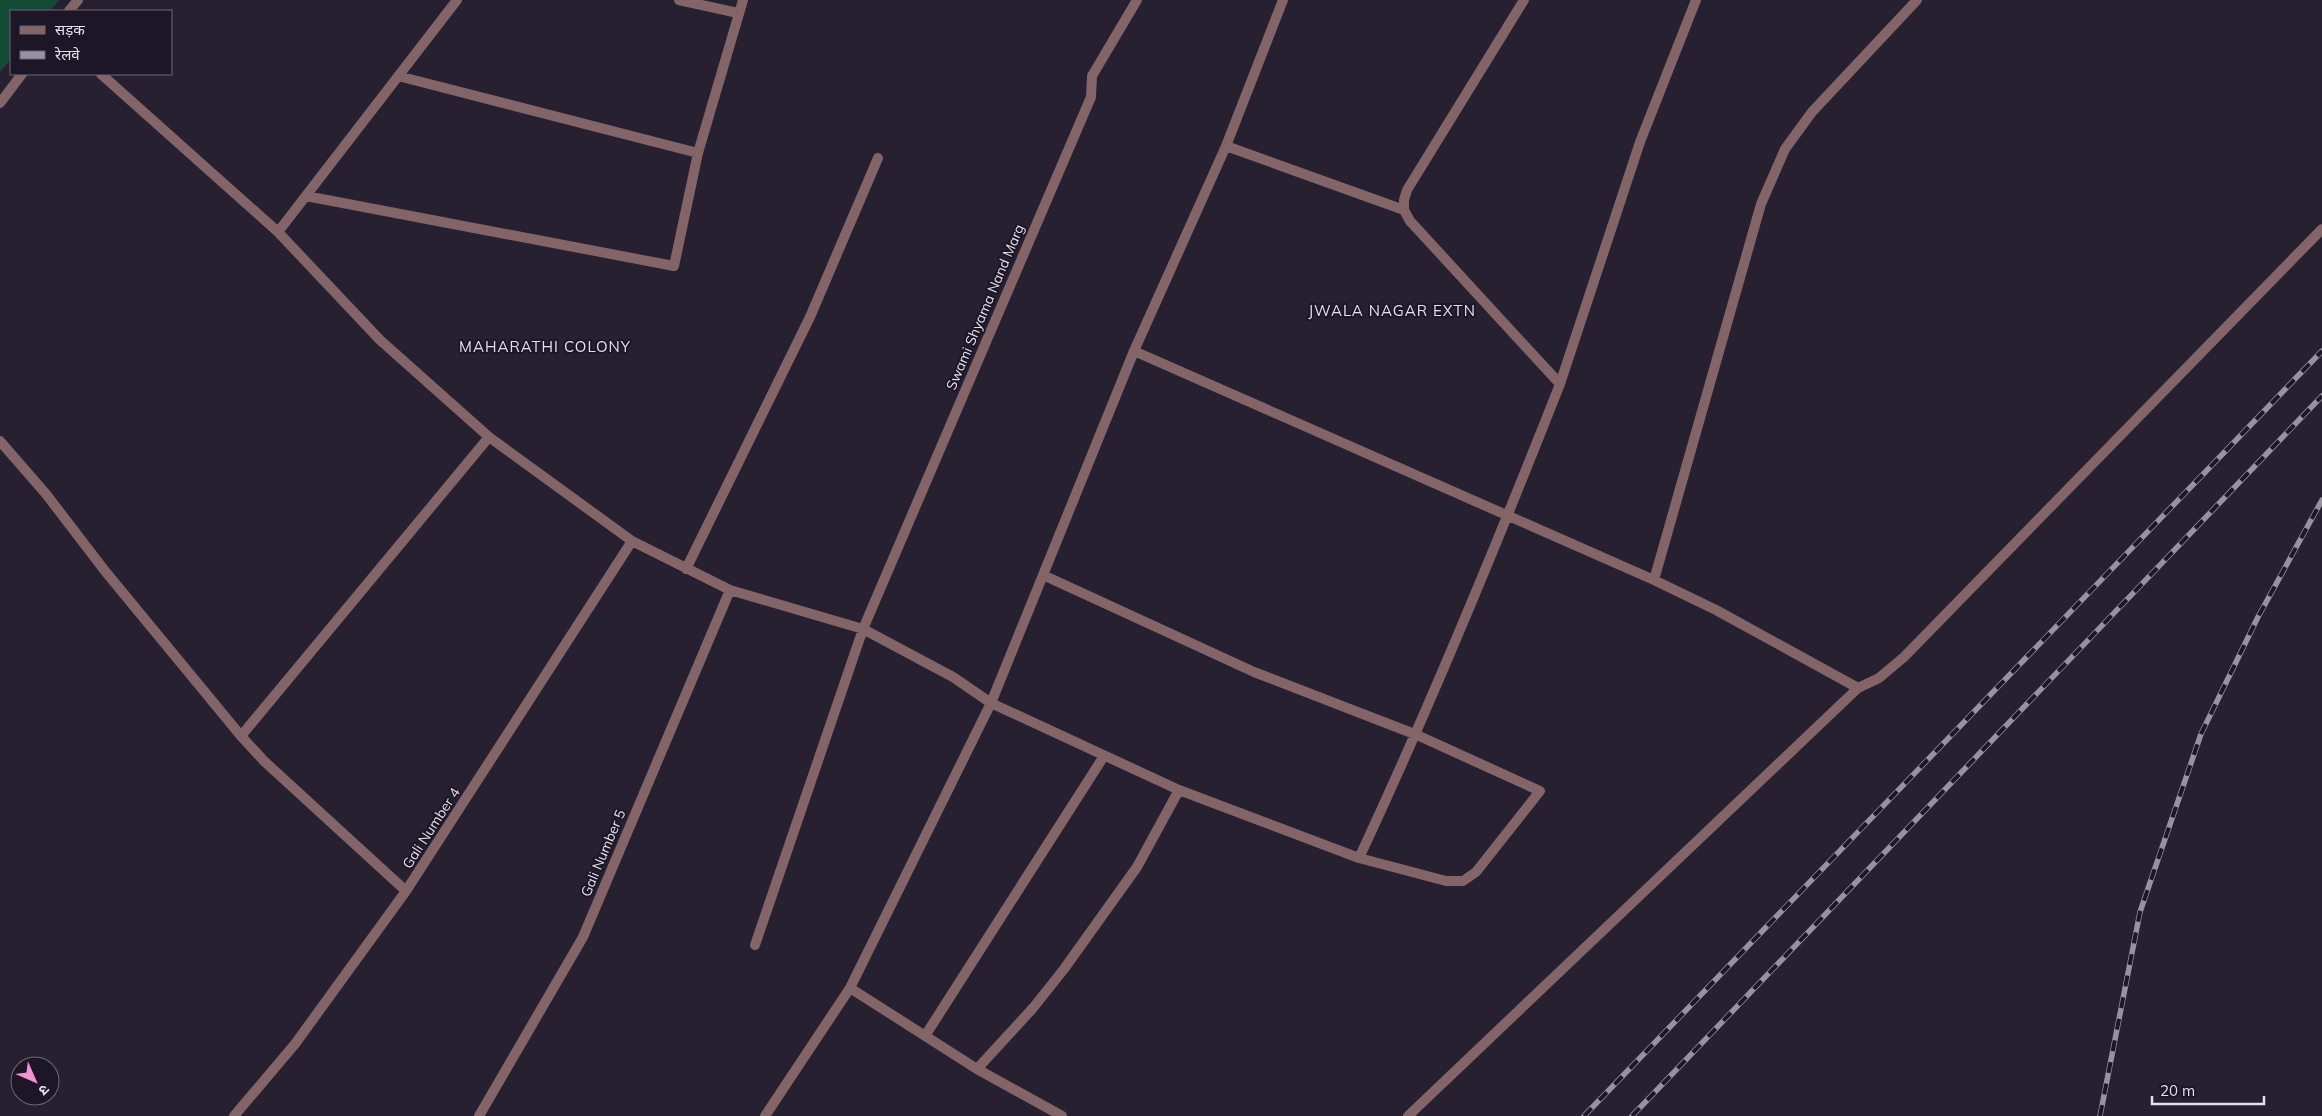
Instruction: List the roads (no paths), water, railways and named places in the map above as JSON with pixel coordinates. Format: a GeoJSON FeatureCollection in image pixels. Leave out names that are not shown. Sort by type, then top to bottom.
{"type":"FeatureCollection","features":[{"type":"Feature","properties":{"kind":"street"},"geometry":{"type":"LineString","coordinates":[[70,10],[78,0]]}},
{"type":"Feature","properties":{"kind":"street"},"geometry":{"type":"LineString","coordinates":[[278,232],[457,0]]}},
{"type":"Feature","properties":{"kind":"street"},"geometry":{"type":"LineString","coordinates":[[679,0],[738,13]]}},
{"type":"Feature","properties":{"kind":"street"},"geometry":{"type":"LineString","coordinates":[[306,196],[674,266],[698,154],[743,0]]}},
{"type":"Feature","properties":{"kind":"street","name":"Swami Shyama Nand Marg"},"geometry":{"type":"LineString","coordinates":[[755,945],[863,629],[1091,96],[1092,76],[1137,0]]}},
{"type":"Feature","properties":{"kind":"street"},"geometry":{"type":"LineString","coordinates":[[765,1116],[850,988],[991,703],[1134,352],[1226,146],[1283,0]]}},
{"type":"Feature","properties":{"kind":"street"},"geometry":{"type":"LineString","coordinates":[[1524,0],[1407,190],[1404,210],[1410,221],[1440,256],[1560,384]]}},
{"type":"Feature","properties":{"kind":"street"},"geometry":{"type":"LineString","coordinates":[[1359,858],[1417,734],[1508,516],[1560,384],[1640,142],[1696,0]]}},
{"type":"Feature","properties":{"kind":"street"},"geometry":{"type":"LineString","coordinates":[[1654,580],[1761,204],[1785,149],[1812,112],[1917,0]]}},
{"type":"Feature","properties":{"kind":"street"},"geometry":{"type":"LineString","coordinates":[[0,103],[21,75]]}},
{"type":"Feature","properties":{"kind":"street"},"geometry":{"type":"LineString","coordinates":[[102,75],[278,232],[380,340],[489,437],[632,541],[686,569],[730,590],[863,629],[953,677],[991,703],[1179,790],[1359,858],[1446,881],[1463,881],[1476,872],[1540,791],[1417,734],[1254,672],[1043,575]]}},
{"type":"Feature","properties":{"kind":"street"},"geometry":{"type":"LineString","coordinates":[[398,76],[698,154]]}},
{"type":"Feature","properties":{"kind":"street"},"geometry":{"type":"LineString","coordinates":[[1226,146],[1404,210]]}},
{"type":"Feature","properties":{"kind":"street"},"geometry":{"type":"LineString","coordinates":[[686,569],[810,317],[878,158]]}},
{"type":"Feature","properties":{"kind":"street"},"geometry":{"type":"LineString","coordinates":[[1408,1116],[1858,688],[1879,678],[1904,657],[2322,229]]}},
{"type":"Feature","properties":{"kind":"street"},"geometry":{"type":"LineString","coordinates":[[1134,352],[1654,580],[1716,610],[1858,688]]}},
{"type":"Feature","properties":{"kind":"street"},"geometry":{"type":"LineString","coordinates":[[241,736],[489,437]]}},
{"type":"Feature","properties":{"kind":"street"},"geometry":{"type":"LineString","coordinates":[[0,441],[46,494],[105,572],[241,736],[264,761],[406,891]]}},
{"type":"Feature","properties":{"kind":"street","name":"Gali Number 4"},"geometry":{"type":"LineString","coordinates":[[234,1116],[295,1044],[406,891],[632,541]]}},
{"type":"Feature","properties":{"kind":"street","name":"Gali Number 5"},"geometry":{"type":"LineString","coordinates":[[479,1116],[583,937],[730,590]]}},
{"type":"Feature","properties":{"kind":"street"},"geometry":{"type":"LineString","coordinates":[[925,1036],[1104,756]]}},
{"type":"Feature","properties":{"kind":"street"},"geometry":{"type":"LineString","coordinates":[[977,1069],[1033,1008],[1070,961],[1137,867],[1179,790]]}},
{"type":"Feature","properties":{"kind":"street"},"geometry":{"type":"LineString","coordinates":[[850,988],[977,1069],[1062,1116]]}},
{"type":"Feature","properties":{"kind":"railway"},"geometry":{"type":"LineString","coordinates":[[1584,1116],[2322,351]]}},
{"type":"Feature","properties":{"kind":"railway"},"geometry":{"type":"LineString","coordinates":[[1632,1116],[2322,396]]}},
{"type":"Feature","properties":{"kind":"railway"},"geometry":{"type":"LineString","coordinates":[[2100,1116],[2140,912],[2201,734],[2258,617],[2322,500]]}},
{"type":"Feature","properties":{"kind":"district","name":"JWALA NAGAR EXTN"},"geometry":{"type":"Point","coordinates":[1392,311]}},
{"type":"Feature","properties":{"kind":"district","name":"MAHARATHI COLONY"},"geometry":{"type":"Point","coordinates":[545,347]}}]}
